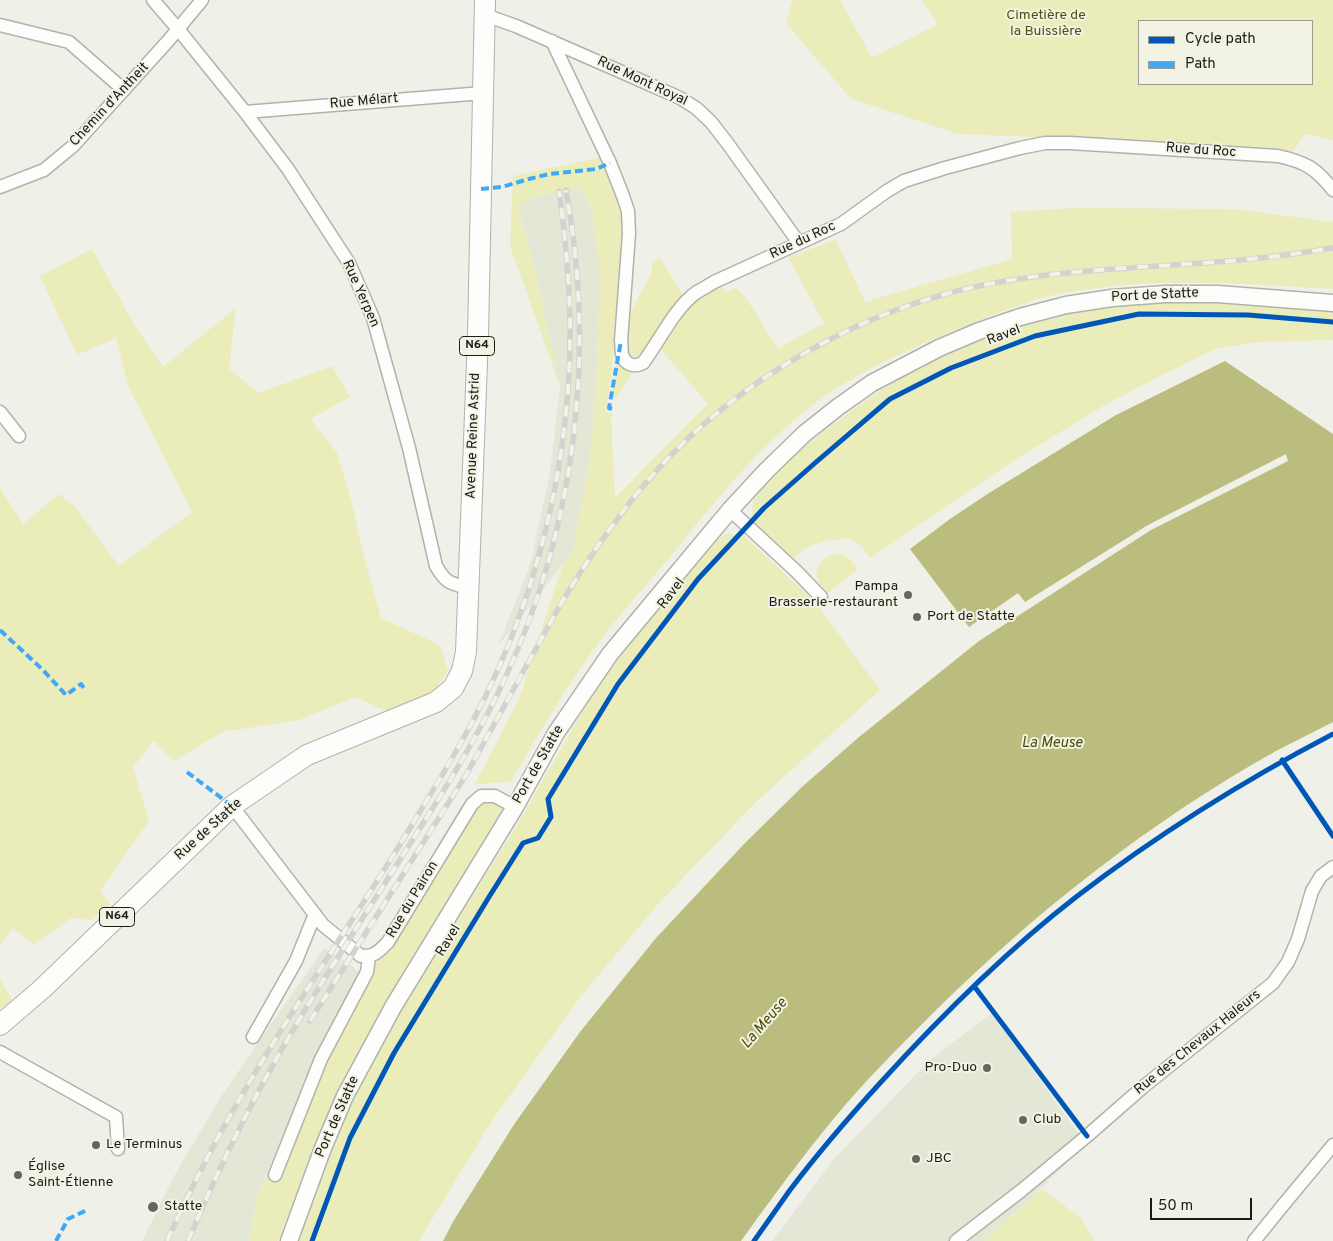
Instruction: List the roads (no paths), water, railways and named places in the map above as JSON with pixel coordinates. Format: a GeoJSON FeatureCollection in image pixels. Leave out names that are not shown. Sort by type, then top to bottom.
{"type":"FeatureCollection","features":[{"type":"Feature","properties":{"kind":"main road","name":"Avenue Reine Astrid"},"geometry":{"type":"LineString","coordinates":[[452,688],[462,670],[466,652],[478,336],[485,7]]}},
{"type":"Feature","properties":{"kind":"main road","name":"Rue de Statte"},"geometry":{"type":"LineString","coordinates":[[0,1025],[42,990],[232,806],[307,755],[430,705],[452,688]]}},
{"type":"Feature","properties":{"kind":"street","name":"Rue Yerpen"},"geometry":{"type":"LineString","coordinates":[[153,0],[245,112],[288,169],[349,263],[373,318],[409,448],[436,566],[443,577],[450,583],[468,588]]}},
{"type":"Feature","properties":{"kind":"street","name":"Chemin d'Antheit"},"geometry":{"type":"LineString","coordinates":[[0,187],[44,170],[73,146],[202,0]]}},
{"type":"Feature","properties":{"kind":"street","name":"Rue Mont Royal"},"geometry":{"type":"LineString","coordinates":[[485,7],[516,26],[680,98],[696,108],[712,122],[799,243]]}},
{"type":"Feature","properties":{"kind":"street"},"geometry":{"type":"LineString","coordinates":[[0,25],[70,42],[124,90]]}},
{"type":"Feature","properties":{"kind":"street","name":"Rue du Roc"},"geometry":{"type":"LineString","coordinates":[[552,41],[610,163],[624,196],[628,211],[629,234],[622,355],[626,362],[633,366],[639,366],[642,363],[678,312],[696,293],[714,282],[841,224],[886,191],[904,181],[996,154],[1045,143],[1080,143],[1278,156],[1293,159],[1307,165],[1323,178],[1333,190]]}},
{"type":"Feature","properties":{"kind":"street","name":"Rue Mélart"},"geometry":{"type":"LineString","coordinates":[[245,112],[483,93]]}},
{"type":"Feature","properties":{"kind":"street","name":"Port de Statte"},"geometry":{"type":"LineString","coordinates":[[289,1241],[323,1148],[345,1096],[393,1008],[515,806],[556,732],[610,654],[730,510],[766,470],[804,434],[872,383],[940,348],[979,331],[1020,317],[1066,305],[1112,298],[1165,294],[1218,294],[1333,303]]}},
{"type":"Feature","properties":{"kind":"street"},"geometry":{"type":"LineString","coordinates":[[0,412],[19,436]]}},
{"type":"Feature","properties":{"kind":"street"},"geometry":{"type":"LineString","coordinates":[[730,510],[796,571],[821,597]]}},
{"type":"Feature","properties":{"kind":"street","name":"Rue du Pairon"},"geometry":{"type":"LineString","coordinates":[[369,957],[375,955],[388,942],[472,804],[481,796],[495,796],[515,806]]}},
{"type":"Feature","properties":{"kind":"street"},"geometry":{"type":"LineString","coordinates":[[232,806],[323,925],[361,956],[369,957],[367,972],[321,1059],[275,1175]]}},
{"type":"Feature","properties":{"kind":"street","name":"Rue des Chevaux Haleurs"},"geometry":{"type":"LineString","coordinates":[[956,1241],[1022,1190],[1143,1086],[1273,983],[1288,962],[1298,939],[1312,891],[1321,876],[1333,867]]}},
{"type":"Feature","properties":{"kind":"street"},"geometry":{"type":"LineString","coordinates":[[253,1037],[296,961],[314,914]]}},
{"type":"Feature","properties":{"kind":"street"},"geometry":{"type":"LineString","coordinates":[[0,1052],[116,1118],[118,1149]]}},
{"type":"Feature","properties":{"kind":"street"},"geometry":{"type":"LineString","coordinates":[[1254,1241],[1333,1145]]}},
{"type":"Feature","properties":{"kind":"water","name":"La Meuse"},"geometry":{"type":"Polygon","coordinates":[[[1225,361],[1333,434],[1333,722],[1276,751],[1183,808],[1095,871],[1010,941],[931,1015],[858,1091],[811,1147],[741,1241],[443,1241],[454,1220],[515,1123],[580,1032],[656,938],[745,843],[803,786],[859,737],[979,641],[1151,530],[1288,461],[1286,454],[1148,525],[1025,602],[1018,593],[969,627],[910,549],[989,493],[1116,415],[1225,361]]]}},
{"type":"Feature","properties":{"kind":"railway"},"geometry":{"type":"LineString","coordinates":[[188,1241],[239,1129],[283,1047],[442,793],[480,728],[520,643],[540,590],[567,480],[575,423],[579,367],[579,310],[575,253],[566,190]]}},
{"type":"Feature","properties":{"kind":"railway"},"geometry":{"type":"LineString","coordinates":[[167,1241],[202,1167],[237,1104],[282,1029],[446,769],[487,693],[507,649],[524,603],[550,510],[566,414],[569,366],[569,286],[559,191]]}},
{"type":"Feature","properties":{"kind":"railway"},"geometry":{"type":"LineString","coordinates":[[310,1021],[466,775],[563,600],[601,542],[642,487],[673,453],[706,422],[742,394],[781,367],[821,344],[906,306],[950,293],[994,283],[1046,275],[1236,260],[1333,248]]}},
{"type":"Feature","properties":{"kind":"place","name":"Pampa Brasserie-restaurant"},"geometry":{"type":"Point","coordinates":[908,595]}},
{"type":"Feature","properties":{"kind":"place","name":"Port de Statte"},"geometry":{"type":"Point","coordinates":[917,617]}},
{"type":"Feature","properties":{"kind":"place","name":"Pro-Duo"},"geometry":{"type":"Point","coordinates":[987,1068]}},
{"type":"Feature","properties":{"kind":"place","name":"Club"},"geometry":{"type":"Point","coordinates":[1023,1120]}},
{"type":"Feature","properties":{"kind":"place","name":"Le Terminus"},"geometry":{"type":"Point","coordinates":[96,1145]}},
{"type":"Feature","properties":{"kind":"place","name":"JBC"},"geometry":{"type":"Point","coordinates":[916,1159]}},
{"type":"Feature","properties":{"kind":"place","name":"Église Saint-Étienne"},"geometry":{"type":"Point","coordinates":[18,1175]}},
{"type":"Feature","properties":{"kind":"place","name":"Statte"},"geometry":{"type":"Point","coordinates":[153,1207]}},
{"type":"Feature","properties":{"kind":"park label","name":"Cimetière de la Buissière"},"geometry":{"type":"Point","coordinates":[1046,24]}}]}
